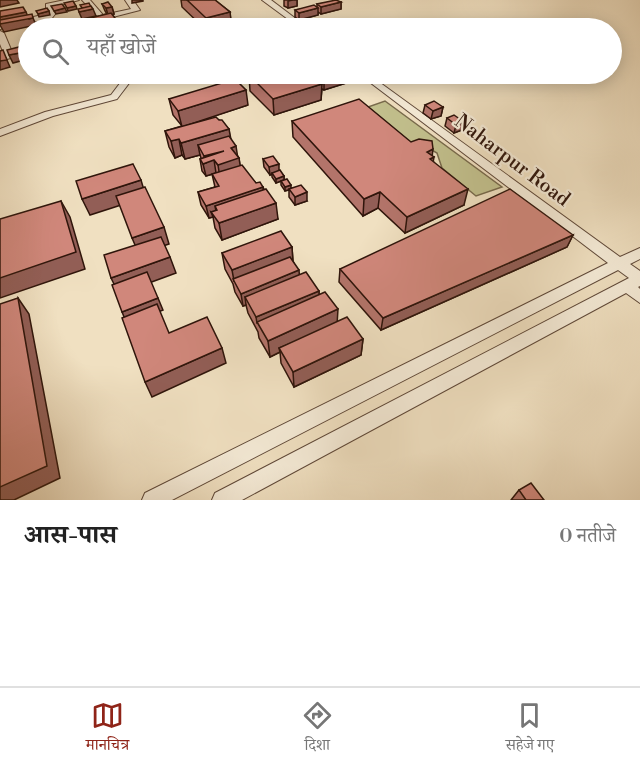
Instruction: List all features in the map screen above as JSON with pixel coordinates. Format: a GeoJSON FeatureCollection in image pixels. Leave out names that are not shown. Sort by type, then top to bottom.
{"type":"FeatureCollection","features":[{"type":"Feature","properties":{"kind":"street"},"geometry":{"type":"LineString","coordinates":[[37,18],[52,14],[50,6],[75,0]]}},
{"type":"Feature","properties":{"kind":"street"},"geometry":{"type":"LineString","coordinates":[[90,1],[101,18],[136,10],[129,0]]}},
{"type":"Feature","properties":{"kind":"street"},"geometry":{"type":"LineString","coordinates":[[266,0],[290,18]]}},
{"type":"Feature","properties":{"kind":"street"},"geometry":{"type":"LineString","coordinates":[[0,27],[18,23]]}},
{"type":"Feature","properties":{"kind":"street"},"geometry":{"type":"LineString","coordinates":[[0,33],[4,57]]}},
{"type":"Feature","properties":{"kind":"street"},"geometry":{"type":"LineString","coordinates":[[0,133],[49,114],[114,97],[124,84]]}},
{"type":"Feature","properties":{"kind":"street","name":"Naharpur Road"},"geometry":{"type":"LineString","coordinates":[[376,84],[618,264],[637,286]]}},
{"type":"Feature","properties":{"kind":"street"},"geometry":{"type":"LineString","coordinates":[[152,500],[640,253]]}},
{"type":"Feature","properties":{"kind":"street"},"geometry":{"type":"LineString","coordinates":[[222,500],[637,286]]}},
{"type":"Feature","properties":{"kind":"shaded area"},"geometry":{"type":"Polygon","coordinates":[[[385,101],[502,187],[476,196],[442,168],[437,153],[425,146],[414,145],[368,107],[385,101]]]}},
{"type":"Feature","properties":{"kind":"building"},"geometry":{"type":"Polygon","coordinates":[[[187,0],[215,0],[230,12],[206,18],[187,0]]]}},
{"type":"Feature","properties":{"kind":"building"},"geometry":{"type":"Polygon","coordinates":[[[336,0],[341,2],[321,7],[317,4],[336,0]]]}},
{"type":"Feature","properties":{"kind":"building"},"geometry":{"type":"Polygon","coordinates":[[[73,1],[76,6],[67,8],[64,3],[73,1]]]}},
{"type":"Feature","properties":{"kind":"building"},"geometry":{"type":"Polygon","coordinates":[[[108,2],[112,7],[106,8],[102,4],[108,2]]]}},
{"type":"Feature","properties":{"kind":"building"},"geometry":{"type":"Polygon","coordinates":[[[89,3],[91,7],[82,8],[80,5],[89,3]]]}},
{"type":"Feature","properties":{"kind":"building"},"geometry":{"type":"Polygon","coordinates":[[[62,4],[65,8],[54,11],[51,6],[62,4]]]}},
{"type":"Feature","properties":{"kind":"building"},"geometry":{"type":"Polygon","coordinates":[[[314,5],[318,8],[299,13],[295,10],[314,5]]]}},
{"type":"Feature","properties":{"kind":"building"},"geometry":{"type":"Polygon","coordinates":[[[91,6],[93,9],[79,12],[78,9],[91,6]]]}},
{"type":"Feature","properties":{"kind":"building"},"geometry":{"type":"Polygon","coordinates":[[[23,7],[26,12],[0,17],[0,11],[23,7]]]}},
{"type":"Feature","properties":{"kind":"building"},"geometry":{"type":"Polygon","coordinates":[[[47,8],[49,11],[38,14],[36,11],[47,8]]]}},
{"type":"Feature","properties":{"kind":"building"},"geometry":{"type":"Polygon","coordinates":[[[111,13],[115,18],[90,18],[111,13]]]}},
{"type":"Feature","properties":{"kind":"building"},"geometry":{"type":"Polygon","coordinates":[[[32,14],[33,18],[18,18],[18,21],[0,24],[0,20],[32,14]]]}},
{"type":"Feature","properties":{"kind":"building"},"geometry":{"type":"Polygon","coordinates":[[[18,47],[18,53],[9,55],[7,50],[18,47]]]}},
{"type":"Feature","properties":{"kind":"building"},"geometry":{"type":"Polygon","coordinates":[[[3,50],[7,60],[0,61],[0,51],[3,50]]]}},
{"type":"Feature","properties":{"kind":"building"},"geometry":{"type":"Polygon","coordinates":[[[218,84],[240,84],[246,90],[178,111],[169,99],[218,84]]]}},
{"type":"Feature","properties":{"kind":"building"},"geometry":{"type":"Polygon","coordinates":[[[258,84],[322,84],[273,99],[258,84]]]}},
{"type":"Feature","properties":{"kind":"building"},"geometry":{"type":"Polygon","coordinates":[[[359,99],[411,142],[419,139],[432,141],[433,149],[427,152],[434,157],[430,159],[468,189],[407,217],[380,192],[364,199],[292,121],[359,99]]]}},
{"type":"Feature","properties":{"kind":"building"},"geometry":{"type":"Polygon","coordinates":[[[434,101],[443,107],[433,111],[425,105],[434,101]]]}},
{"type":"Feature","properties":{"kind":"building"},"geometry":{"type":"Polygon","coordinates":[[[454,115],[464,122],[456,125],[447,118],[454,115]]]}},
{"type":"Feature","properties":{"kind":"building"},"geometry":{"type":"Polygon","coordinates":[[[216,117],[222,120],[229,129],[181,143],[179,139],[171,141],[165,131],[216,117]]]}},
{"type":"Feature","properties":{"kind":"building"},"geometry":{"type":"Polygon","coordinates":[[[229,136],[236,146],[231,148],[239,158],[218,165],[214,160],[203,164],[200,159],[224,151],[204,156],[198,145],[229,136]]]}},
{"type":"Feature","properties":{"kind":"building"},"geometry":{"type":"Polygon","coordinates":[[[273,156],[279,164],[269,167],[263,159],[273,156]]]}},
{"type":"Feature","properties":{"kind":"building"},"geometry":{"type":"Polygon","coordinates":[[[133,164],[141,180],[82,199],[76,181],[133,164]]]}},
{"type":"Feature","properties":{"kind":"building"},"geometry":{"type":"Polygon","coordinates":[[[242,165],[256,183],[260,182],[263,187],[206,206],[198,192],[219,186],[212,174],[242,165]]]}},
{"type":"Feature","properties":{"kind":"building"},"geometry":{"type":"Polygon","coordinates":[[[280,170],[284,176],[276,179],[272,173],[280,170]]]}},
{"type":"Feature","properties":{"kind":"building"},"geometry":{"type":"Polygon","coordinates":[[[287,179],[291,185],[285,187],[281,181],[287,179]]]}},
{"type":"Feature","properties":{"kind":"building"},"geometry":{"type":"Polygon","coordinates":[[[301,185],[307,192],[295,197],[289,189],[301,185]]]}},
{"type":"Feature","properties":{"kind":"building"},"geometry":{"type":"Polygon","coordinates":[[[145,187],[164,227],[132,238],[116,196],[145,187]]]}},
{"type":"Feature","properties":{"kind":"building"},"geometry":{"type":"Polygon","coordinates":[[[266,189],[276,203],[219,223],[211,212],[217,210],[215,206],[266,189]]]}},
{"type":"Feature","properties":{"kind":"building"},"geometry":{"type":"Polygon","coordinates":[[[510,189],[573,235],[383,318],[340,269],[510,189]]]}},
{"type":"Feature","properties":{"kind":"building"},"geometry":{"type":"Polygon","coordinates":[[[61,201],[76,252],[0,278],[0,219],[61,201]]]}},
{"type":"Feature","properties":{"kind":"building"},"geometry":{"type":"Polygon","coordinates":[[[281,231],[292,247],[232,270],[222,253],[281,231]]]}},
{"type":"Feature","properties":{"kind":"building"},"geometry":{"type":"Polygon","coordinates":[[[161,237],[170,257],[111,278],[104,255],[161,237]]]}},
{"type":"Feature","properties":{"kind":"building"},"geometry":{"type":"Polygon","coordinates":[[[290,257],[299,270],[241,294],[233,279],[290,257]]]}},
{"type":"Feature","properties":{"kind":"building"},"geometry":{"type":"Polygon","coordinates":[[[147,272],[158,298],[122,312],[112,285],[147,272]]]}},
{"type":"Feature","properties":{"kind":"building"},"geometry":{"type":"Polygon","coordinates":[[[306,272],[319,291],[256,317],[245,297],[306,272]]]}},
{"type":"Feature","properties":{"kind":"building"},"geometry":{"type":"Polygon","coordinates":[[[325,292],[338,309],[268,341],[257,322],[325,292]]]}},
{"type":"Feature","properties":{"kind":"building"},"geometry":{"type":"Polygon","coordinates":[[[18,298],[47,466],[0,487],[0,304],[18,298]]]}},
{"type":"Feature","properties":{"kind":"building"},"geometry":{"type":"Polygon","coordinates":[[[157,304],[169,333],[207,317],[222,348],[145,382],[122,318],[157,304]]]}},
{"type":"Feature","properties":{"kind":"building"},"geometry":{"type":"Polygon","coordinates":[[[347,317],[363,339],[293,372],[279,348],[347,317]]]}},
{"type":"Feature","properties":{"kind":"building"},"geometry":{"type":"Polygon","coordinates":[[[531,483],[544,500],[526,500],[519,490],[531,483]]]}}]}
